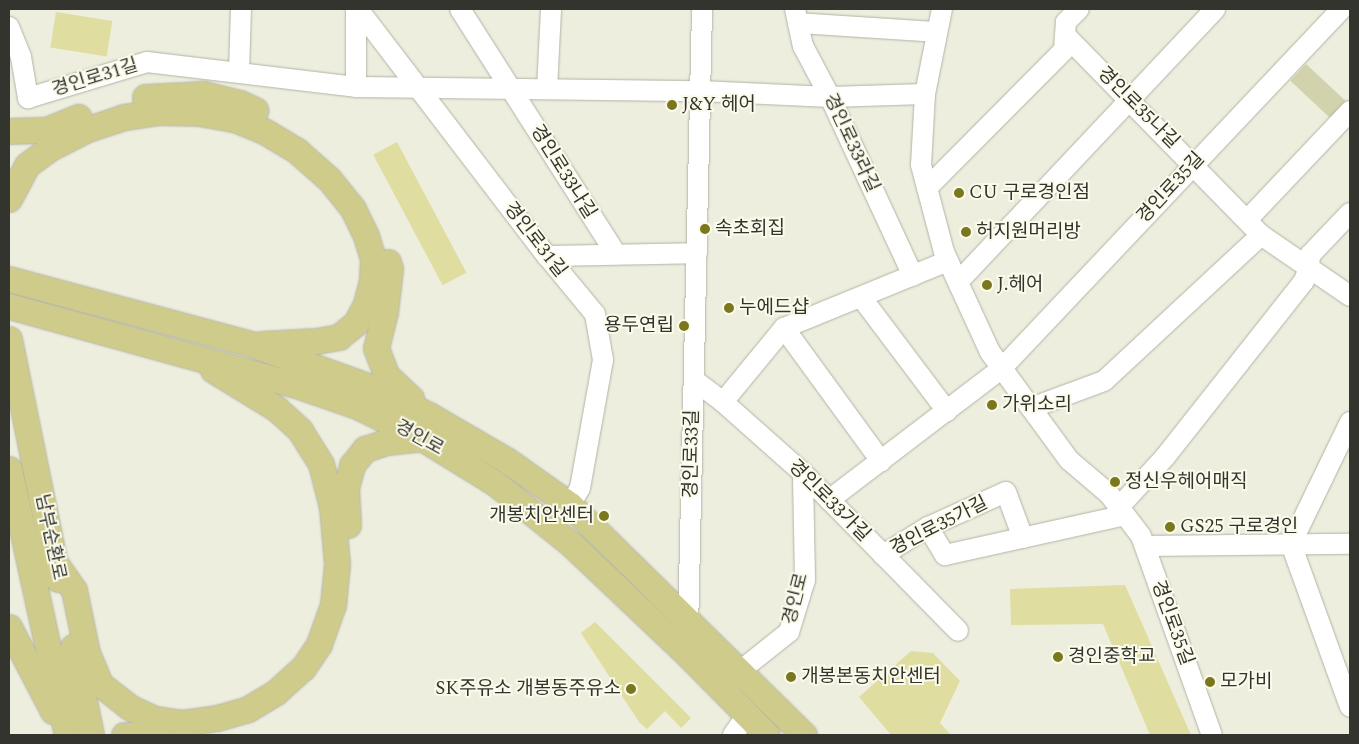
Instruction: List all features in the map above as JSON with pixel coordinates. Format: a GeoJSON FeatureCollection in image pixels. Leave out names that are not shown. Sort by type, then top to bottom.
{"type":"FeatureCollection","features":[{"type":"Feature","properties":{"kind":"main road"},"geometry":{"type":"LineString","coordinates":[[9,131],[46,130],[126,101],[155,95],[203,94],[240,104],[272,118],[304,139],[339,172],[366,203],[380,232],[390,269],[385,312],[376,348],[387,376],[426,427],[365,449],[352,465],[346,488],[351,566],[345,606],[332,649],[312,677],[283,703],[252,724],[219,735]]}},
{"type":"Feature","properties":{"kind":"main road"},"geometry":{"type":"LineString","coordinates":[[9,200],[27,165],[50,148],[85,130],[124,117],[160,112],[200,113],[234,119],[264,131],[296,150],[329,179],[353,208],[366,236],[373,259],[372,281],[366,304],[356,323],[338,337],[316,341],[251,344]]}},
{"type":"Feature","properties":{"kind":"main road","name":"경인로"},"geometry":{"type":"LineString","coordinates":[[9,278],[251,344],[379,390],[572,545],[688,655],[767,735]]}},
{"type":"Feature","properties":{"kind":"main road","name":"경인로"},"geometry":{"type":"LineString","coordinates":[[9,306],[293,384],[426,427],[508,461],[570,505],[804,735]]}},
{"type":"Feature","properties":{"kind":"main road","name":"남부순환로"},"geometry":{"type":"LineString","coordinates":[[9,339],[91,735]]}},
{"type":"Feature","properties":{"kind":"main road"},"geometry":{"type":"LineString","coordinates":[[55,563],[74,590],[87,653],[100,684],[129,708],[155,719],[182,723],[217,718],[248,709],[276,692],[303,668],[319,644],[333,605],[336,564],[332,507],[321,464],[300,430],[277,409],[185,354]]}},
{"type":"Feature","properties":{"kind":"main road","name":"남부순환로"},"geometry":{"type":"LineString","coordinates":[[9,469],[66,735]]}},
{"type":"Feature","properties":{"kind":"main road"},"geometry":{"type":"LineString","coordinates":[[9,627],[66,735]]}},
{"type":"Feature","properties":{"kind":"main road"},"geometry":{"type":"LineString","coordinates":[[124,735],[158,735]]}},
{"type":"Feature","properties":{"kind":"street"},"geometry":{"type":"LineString","coordinates":[[240,72],[241,9]]}},
{"type":"Feature","properties":{"kind":"street"},"geometry":{"type":"LineString","coordinates":[[357,9],[356,88],[418,87],[700,91],[830,97],[925,94]]}},
{"type":"Feature","properties":{"kind":"street","name":"경인로31길"},"geometry":{"type":"LineString","coordinates":[[357,9],[546,256],[595,314],[603,360],[580,488],[570,505]]}},
{"type":"Feature","properties":{"kind":"street","name":"경인로33나길"},"geometry":{"type":"LineString","coordinates":[[460,9],[616,254]]}},
{"type":"Feature","properties":{"kind":"street"},"geometry":{"type":"LineString","coordinates":[[547,89],[550,9]]}},
{"type":"Feature","properties":{"kind":"street","name":"경인로33길"},"geometry":{"type":"LineString","coordinates":[[688,655],[702,9]]}},
{"type":"Feature","properties":{"kind":"street","name":"경인로35길"},"geometry":{"type":"LineString","coordinates":[[942,9],[925,94],[921,165],[948,261],[990,352],[1069,460],[1109,494],[1141,536],[1212,735]]}},
{"type":"Feature","properties":{"kind":"street"},"geometry":{"type":"LineString","coordinates":[[927,188],[1064,50],[1066,22],[1079,9]]}},
{"type":"Feature","properties":{"kind":"street"},"geometry":{"type":"LineString","coordinates":[[958,282],[1215,9]]}},
{"type":"Feature","properties":{"kind":"street","name":"경인로35길"},"geometry":{"type":"LineString","coordinates":[[829,500],[1002,368],[1341,9]]}},
{"type":"Feature","properties":{"kind":"street"},"geometry":{"type":"LineString","coordinates":[[796,16],[937,32]]}},
{"type":"Feature","properties":{"kind":"street","name":"경인로33라길"},"geometry":{"type":"LineString","coordinates":[[796,16],[803,46],[830,97],[913,276]]}},
{"type":"Feature","properties":{"kind":"street","name":"경인로31길"},"geometry":{"type":"LineString","coordinates":[[9,27],[21,56],[28,98],[147,62],[240,72],[356,88]]}},
{"type":"Feature","properties":{"kind":"street","name":"경인로35나길"},"geometry":{"type":"LineString","coordinates":[[1065,35],[1194,164],[1261,235],[1350,296]]}},
{"type":"Feature","properties":{"kind":"street"},"geometry":{"type":"LineString","coordinates":[[1247,220],[1350,111]]}},
{"type":"Feature","properties":{"kind":"street"},"geometry":{"type":"LineString","coordinates":[[928,527],[945,555],[1023,538],[1122,511],[1304,280],[1309,268],[1310,255],[1350,213]]}},
{"type":"Feature","properties":{"kind":"street"},"geometry":{"type":"LineString","coordinates":[[1032,408],[1104,381],[1261,235]]}},
{"type":"Feature","properties":{"kind":"street"},"geometry":{"type":"LineString","coordinates":[[546,256],[696,253]]}},
{"type":"Feature","properties":{"kind":"street"},"geometry":{"type":"LineString","coordinates":[[723,402],[784,328],[948,261]]}},
{"type":"Feature","properties":{"kind":"street"},"geometry":{"type":"LineString","coordinates":[[861,297],[947,411]]}},
{"type":"Feature","properties":{"kind":"street"},"geometry":{"type":"LineString","coordinates":[[784,328],[882,461]]}},
{"type":"Feature","properties":{"kind":"street","name":"경인로33가길"},"geometry":{"type":"LineString","coordinates":[[694,380],[723,402],[802,473],[958,631]]}},
{"type":"Feature","properties":{"kind":"street"},"geometry":{"type":"LineString","coordinates":[[1350,422],[1292,544],[1350,707]]}},
{"type":"Feature","properties":{"kind":"street","name":"경인로"},"geometry":{"type":"LineString","coordinates":[[740,671],[789,632],[805,580],[802,473]]}},
{"type":"Feature","properties":{"kind":"street","name":"경인로35가길"},"geometry":{"type":"LineString","coordinates":[[883,555],[928,527],[1006,492],[1023,538]]}},
{"type":"Feature","properties":{"kind":"street"},"geometry":{"type":"LineString","coordinates":[[1144,546],[1350,544]]}},
{"type":"Feature","properties":{"kind":"street"},"geometry":{"type":"LineString","coordinates":[[733,735],[747,715]]}},
{"type":"Feature","properties":{"kind":"green space"},"geometry":{"type":"Polygon","coordinates":[[[1306,64],[1345,101],[1330,118],[1290,81],[1306,64]]]}},
{"type":"Feature","properties":{"kind":"building"},"geometry":{"type":"Polygon","coordinates":[[[56,12],[112,21],[107,56],[50,48],[56,12]]]}},
{"type":"Feature","properties":{"kind":"building"},"geometry":{"type":"Polygon","coordinates":[[[397,142],[466,273],[443,285],[373,155],[397,142]]]}},
{"type":"Feature","properties":{"kind":"building"},"geometry":{"type":"Polygon","coordinates":[[[1125,585],[1191,735],[1150,735],[1103,624],[1011,625],[1010,589],[1125,585]]]}},
{"type":"Feature","properties":{"kind":"building"},"geometry":{"type":"Polygon","coordinates":[[[595,622],[691,718],[681,728],[665,711],[647,729],[639,722],[581,633],[595,622]]]}},
{"type":"Feature","properties":{"kind":"building"},"geometry":{"type":"Polygon","coordinates":[[[911,651],[933,653],[960,681],[940,723],[951,735],[891,735],[859,697],[911,651]]]}},
{"type":"Feature","properties":{"kind":"place","name":"J&Y 헤어"},"geometry":{"type":"Point","coordinates":[672,105]}},
{"type":"Feature","properties":{"kind":"place","name":"CU 구로경인점"},"geometry":{"type":"Point","coordinates":[959,193]}},
{"type":"Feature","properties":{"kind":"place","name":"속초회집"},"geometry":{"type":"Point","coordinates":[705,229]}},
{"type":"Feature","properties":{"kind":"place","name":"허지원머리방"},"geometry":{"type":"Point","coordinates":[966,232]}},
{"type":"Feature","properties":{"kind":"place","name":"J.헤어"},"geometry":{"type":"Point","coordinates":[987,285]}},
{"type":"Feature","properties":{"kind":"place","name":"누에드샵"},"geometry":{"type":"Point","coordinates":[729,308]}},
{"type":"Feature","properties":{"kind":"place","name":"용두연립"},"geometry":{"type":"Point","coordinates":[684,326]}},
{"type":"Feature","properties":{"kind":"place","name":"가위소리"},"geometry":{"type":"Point","coordinates":[992,405]}},
{"type":"Feature","properties":{"kind":"place","name":"정신우헤어매직"},"geometry":{"type":"Point","coordinates":[1115,482]}},
{"type":"Feature","properties":{"kind":"place","name":"개봉치안센터"},"geometry":{"type":"Point","coordinates":[604,516]}},
{"type":"Feature","properties":{"kind":"place","name":"GS25 구로경인"},"geometry":{"type":"Point","coordinates":[1170,527]}},
{"type":"Feature","properties":{"kind":"place","name":"경인중학교"},"geometry":{"type":"Point","coordinates":[1058,657]}},
{"type":"Feature","properties":{"kind":"place","name":"개봉본동치안센터"},"geometry":{"type":"Point","coordinates":[791,677]}},
{"type":"Feature","properties":{"kind":"place","name":"모가비"},"geometry":{"type":"Point","coordinates":[1210,682]}},
{"type":"Feature","properties":{"kind":"place","name":"SK주유소 개봉동주유소"},"geometry":{"type":"Point","coordinates":[631,689]}}]}
